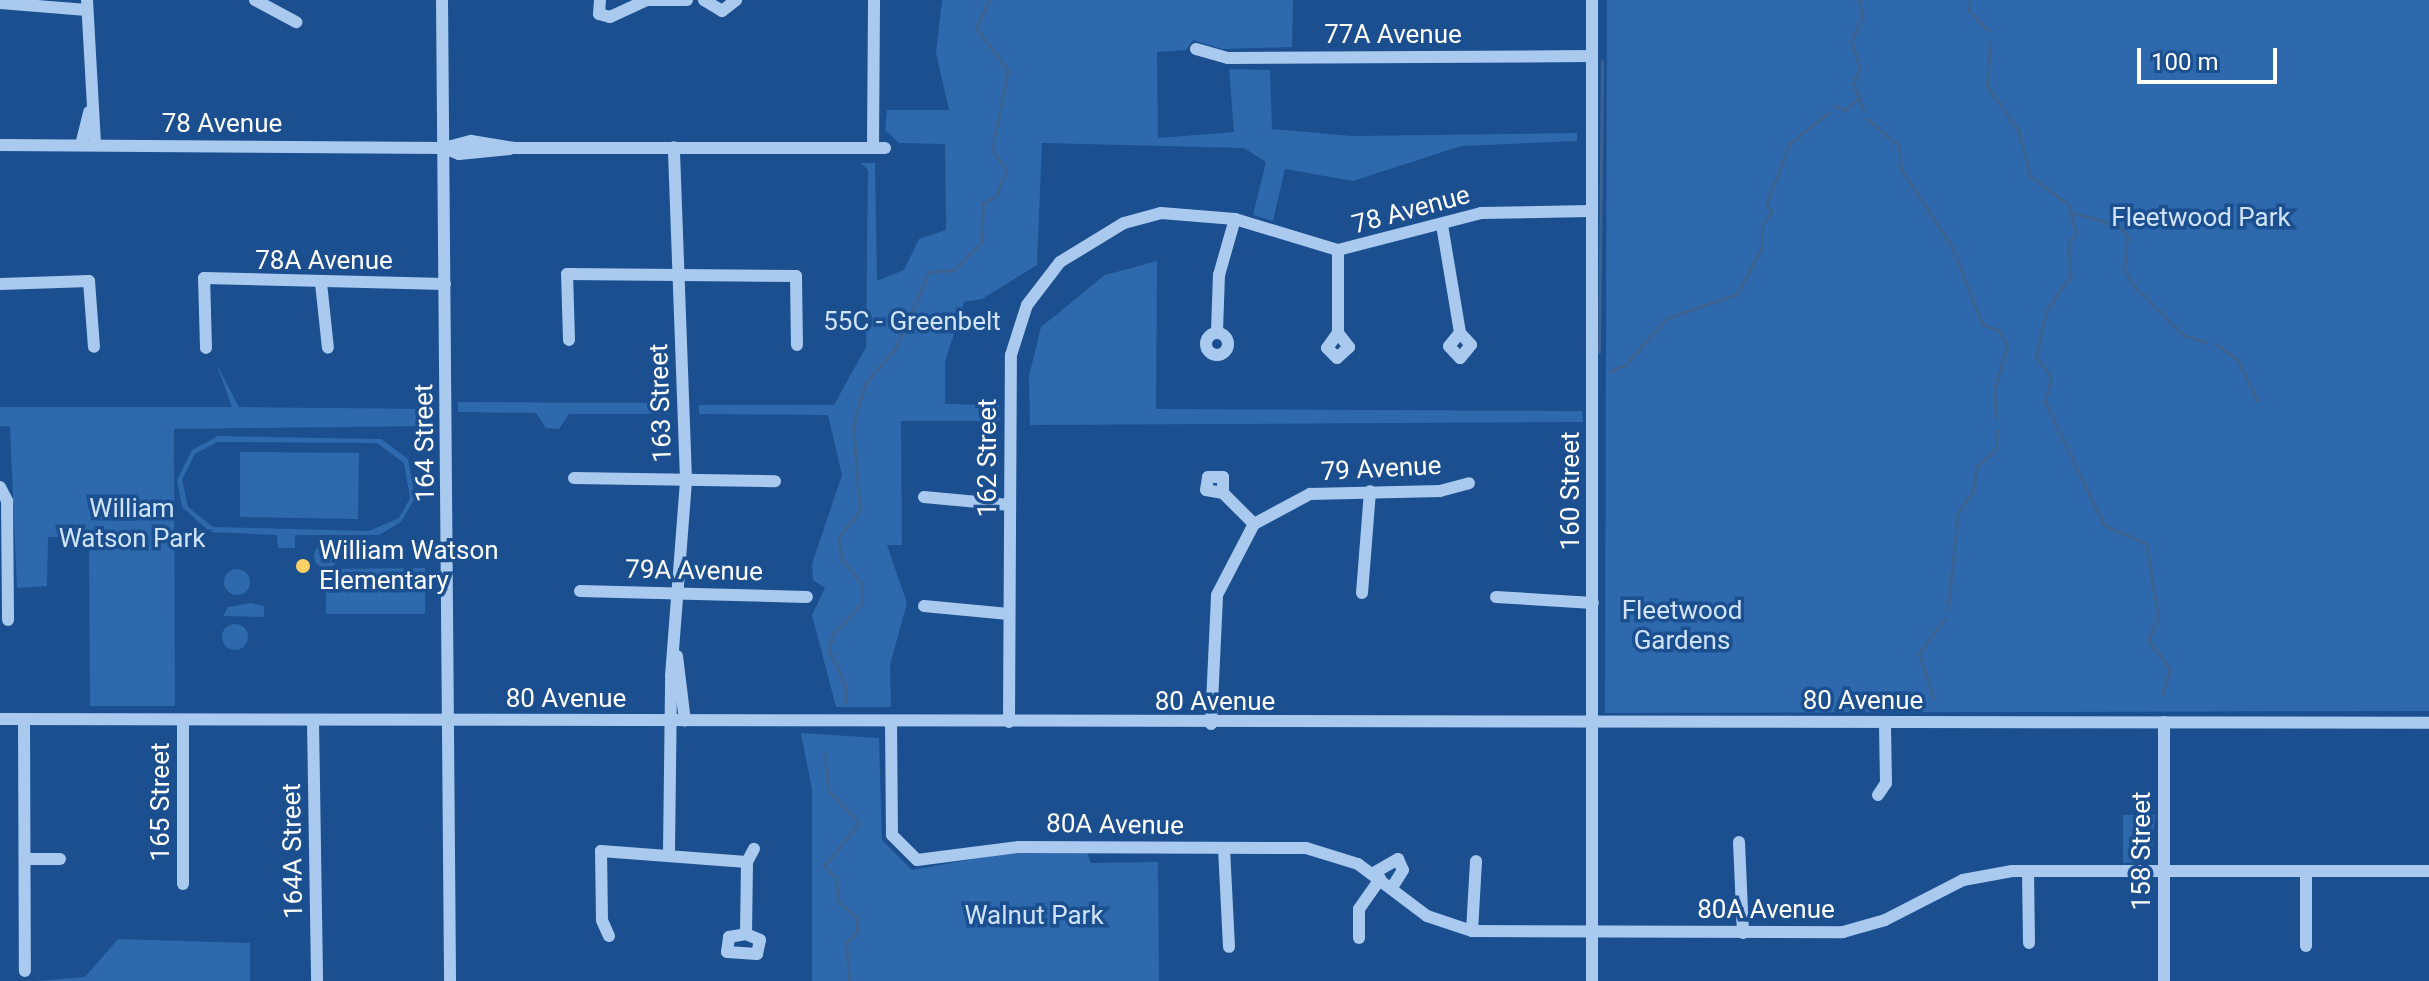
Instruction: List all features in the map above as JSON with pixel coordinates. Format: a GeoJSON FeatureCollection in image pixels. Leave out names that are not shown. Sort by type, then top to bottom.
{"type":"FeatureCollection","features":[{"type":"Feature","properties":{"kind":"street"},"geometry":{"type":"LineString","coordinates":[[255,0],[296,22]]}},
{"type":"Feature","properties":{"kind":"street","name":"164 Street"},"geometry":{"type":"LineString","coordinates":[[442,0],[450,981]]}},
{"type":"Feature","properties":{"kind":"street"},"geometry":{"type":"LineString","coordinates":[[600,0],[599,14],[610,17],[647,0],[687,0]]}},
{"type":"Feature","properties":{"kind":"street"},"geometry":{"type":"LineString","coordinates":[[704,0],[722,11],[736,0]]}},
{"type":"Feature","properties":{"kind":"street","name":"78 Avenue"},"geometry":{"type":"LineString","coordinates":[[0,145],[444,148],[471,141],[514,148],[879,148],[874,0]]}},
{"type":"Feature","properties":{"kind":"street","name":"160 Street"},"geometry":{"type":"LineString","coordinates":[[1592,0],[1592,981]]}},
{"type":"Feature","properties":{"kind":"street"},"geometry":{"type":"LineString","coordinates":[[0,3],[87,5],[89,112],[95,145]]}},
{"type":"Feature","properties":{"kind":"street","name":"77A Avenue"},"geometry":{"type":"LineString","coordinates":[[1196,49],[1228,58],[1592,56]]}},
{"type":"Feature","properties":{"kind":"street"},"geometry":{"type":"LineString","coordinates":[[81,145],[89,112]]}},
{"type":"Feature","properties":{"kind":"street","name":"163 Street"},"geometry":{"type":"LineString","coordinates":[[674,147],[676,275],[686,479],[676,593],[677,656],[685,721]]}},
{"type":"Feature","properties":{"kind":"street","name":"78 Avenue"},"geometry":{"type":"LineString","coordinates":[[1106,233],[1161,213],[1235,219],[1289,241],[1338,250],[1495,211],[1592,211]]}},
{"type":"Feature","properties":{"kind":"street"},"geometry":{"type":"LineString","coordinates":[[1217,331],[1219,275],[1235,219]]}},
{"type":"Feature","properties":{"kind":"street"},"geometry":{"type":"LineString","coordinates":[[1442,225],[1460,333]]}},
{"type":"Feature","properties":{"kind":"street","name":"162 Street"},"geometry":{"type":"LineString","coordinates":[[1009,722],[1010,368],[1021,320],[1046,276],[1106,233]]}},
{"type":"Feature","properties":{"kind":"street"},"geometry":{"type":"LineString","coordinates":[[1338,250],[1338,333]]}},
{"type":"Feature","properties":{"kind":"street"},"geometry":{"type":"LineString","coordinates":[[569,340],[567,274],[796,276],[797,345]]}},
{"type":"Feature","properties":{"kind":"street","name":"78A Avenue"},"geometry":{"type":"LineString","coordinates":[[206,348],[204,278],[445,284]]}},
{"type":"Feature","properties":{"kind":"street"},"geometry":{"type":"LineString","coordinates":[[0,284],[89,281],[94,347]]}},
{"type":"Feature","properties":{"kind":"street"},"geometry":{"type":"LineString","coordinates":[[321,283],[328,348]]}},
{"type":"Feature","properties":{"kind":"street"},"geometry":{"type":"LineString","coordinates":[[574,478],[775,481]]}},
{"type":"Feature","properties":{"kind":"street","name":"79 Avenue"},"geometry":{"type":"LineString","coordinates":[[1254,524],[1310,494],[1469,483]]}},
{"type":"Feature","properties":{"kind":"street"},"geometry":{"type":"LineString","coordinates":[[2,488],[8,620]]}},
{"type":"Feature","properties":{"kind":"street"},"geometry":{"type":"LineString","coordinates":[[1362,593],[1370,491]]}},
{"type":"Feature","properties":{"kind":"street"},"geometry":{"type":"LineString","coordinates":[[1211,724],[1217,595],[1254,524],[1223,493]]}},
{"type":"Feature","properties":{"kind":"street"},"geometry":{"type":"LineString","coordinates":[[924,497],[1010,505]]}},
{"type":"Feature","properties":{"kind":"street","name":"79A Avenue"},"geometry":{"type":"LineString","coordinates":[[580,591],[807,597]]}},
{"type":"Feature","properties":{"kind":"street"},"geometry":{"type":"LineString","coordinates":[[1496,597],[1593,603]]}},
{"type":"Feature","properties":{"kind":"street"},"geometry":{"type":"LineString","coordinates":[[924,606],[1009,614]]}},
{"type":"Feature","properties":{"kind":"street","name":"163 Street"},"geometry":{"type":"LineString","coordinates":[[669,851],[670,721],[677,656]]}},
{"type":"Feature","properties":{"kind":"street","name":"80 Avenue"},"geometry":{"type":"LineString","coordinates":[[0,719],[1592,726],[2429,723]]}},
{"type":"Feature","properties":{"kind":"street"},"geometry":{"type":"LineString","coordinates":[[24,719],[25,971]]}},
{"type":"Feature","properties":{"kind":"street","name":"165 Street"},"geometry":{"type":"LineString","coordinates":[[183,720],[183,884]]}},
{"type":"Feature","properties":{"kind":"street","name":"164A Street"},"geometry":{"type":"LineString","coordinates":[[313,721],[317,981]]}},
{"type":"Feature","properties":{"kind":"street","name":"80A Avenue"},"geometry":{"type":"LineString","coordinates":[[891,721],[894,840],[917,860],[1019,847],[1321,850],[1376,876],[1437,921],[1472,931],[1853,931],[1963,880],[2028,871],[2429,871]]}},
{"type":"Feature","properties":{"kind":"street","name":"158 Street"},"geometry":{"type":"LineString","coordinates":[[2164,722],[2164,981]]}},
{"type":"Feature","properties":{"kind":"street"},"geometry":{"type":"LineString","coordinates":[[1878,795],[1886,783],[1885,724]]}},
{"type":"Feature","properties":{"kind":"street"},"geometry":{"type":"LineString","coordinates":[[1739,842],[1743,933]]}},
{"type":"Feature","properties":{"kind":"street"},"geometry":{"type":"LineString","coordinates":[[1224,848],[1229,947]]}},
{"type":"Feature","properties":{"kind":"street"},"geometry":{"type":"LineString","coordinates":[[746,934],[747,862],[754,849]]}},
{"type":"Feature","properties":{"kind":"street"},"geometry":{"type":"LineString","coordinates":[[609,936],[602,920],[601,851],[669,851],[747,862]]}},
{"type":"Feature","properties":{"kind":"street"},"geometry":{"type":"LineString","coordinates":[[25,859],[60,859]]}},
{"type":"Feature","properties":{"kind":"street"},"geometry":{"type":"LineString","coordinates":[[1359,938],[1359,909],[1376,876],[1398,859],[1403,870],[1391,889]]}},
{"type":"Feature","properties":{"kind":"street"},"geometry":{"type":"LineString","coordinates":[[1472,931],[1476,861]]}},
{"type":"Feature","properties":{"kind":"street"},"geometry":{"type":"LineString","coordinates":[[2028,871],[2029,943]]}},
{"type":"Feature","properties":{"kind":"street"},"geometry":{"type":"LineString","coordinates":[[2306,872],[2306,946]]}},
{"type":"Feature","properties":{"kind":"green space","name":"55C - Greenbelt"},"geometry":{"type":"Polygon","coordinates":[[[942,0],[1293,0],[1292,47],[1222,49],[1193,40],[1186,50],[1157,52],[1158,138],[1234,132],[1229,69],[1270,70],[1272,129],[1352,136],[1577,133],[1577,141],[1461,146],[1353,181],[1285,169],[1273,221],[1253,215],[1266,162],[1244,148],[1042,143],[1037,265],[982,299],[964,302],[945,362],[945,404],[999,405],[999,421],[901,421],[902,545],[887,545],[907,603],[890,665],[891,707],[836,707],[812,615],[825,588],[813,580],[812,564],[842,475],[828,415],[699,414],[699,405],[834,405],[866,347],[868,170],[861,163],[875,163],[877,281],[904,270],[919,239],[946,230],[945,144],[899,143],[885,130],[887,110],[949,110],[936,53],[942,0]]]}},
{"type":"Feature","properties":{"kind":"green space","name":"Fleetwood Park"},"geometry":{"type":"Polygon","coordinates":[[[1607,0],[2429,0],[2429,711],[1605,713],[1607,0]]]}},
{"type":"Feature","properties":{"kind":"green space"},"geometry":{"type":"Polygon","coordinates":[[[1157,261],[1156,409],[1582,411],[1583,422],[1030,425],[1029,376],[1041,327],[1105,275],[1157,261]]]}},
{"type":"Feature","properties":{"kind":"green space","name":"William Watson Park"},"geometry":{"type":"Polygon","coordinates":[[[216,363],[239,407],[430,409],[433,426],[174,429],[175,706],[90,706],[89,549],[79,537],[48,537],[47,586],[17,588],[10,427],[0,426],[0,407],[232,407],[216,363]]]}},
{"type":"Feature","properties":{"kind":"green space"},"geometry":{"type":"Polygon","coordinates":[[[458,402],[669,403],[669,414],[569,414],[559,429],[546,428],[536,413],[458,412],[458,402]]]}},
{"type":"Feature","properties":{"kind":"green space"},"geometry":{"type":"Polygon","coordinates":[[[218,436],[381,439],[408,459],[415,498],[401,522],[379,535],[295,535],[295,548],[278,548],[277,535],[210,532],[182,507],[177,480],[192,450],[218,436]],[[217,442],[195,454],[182,480],[188,507],[213,527],[369,531],[399,518],[410,498],[404,463],[377,443],[217,442]]]}},
{"type":"Feature","properties":{"kind":"green space"},"geometry":{"type":"Polygon","coordinates":[[[240,452],[359,453],[358,519],[240,517],[240,452]]]}},
{"type":"Feature","properties":{"kind":"green space"},"geometry":{"type":"Polygon","coordinates":[[[321,544],[331,544],[338,551],[338,561],[331,568],[321,568],[314,561],[314,551],[321,544]]]}},
{"type":"Feature","properties":{"kind":"green space"},"geometry":{"type":"Polygon","coordinates":[[[425,568],[425,614],[326,614],[326,569],[425,568]]]}},
{"type":"Feature","properties":{"kind":"green space"},"geometry":{"type":"Polygon","coordinates":[[[237,569],[246,573],[250,582],[246,591],[237,595],[228,591],[224,582],[228,573],[237,569]]]}},
{"type":"Feature","properties":{"kind":"green space"},"geometry":{"type":"Polygon","coordinates":[[[251,603],[264,606],[264,617],[223,616],[228,607],[251,603]]]}},
{"type":"Feature","properties":{"kind":"green space"},"geometry":{"type":"Polygon","coordinates":[[[235,624],[244,628],[248,637],[244,646],[235,650],[226,646],[222,637],[226,628],[235,624]]]}},
{"type":"Feature","properties":{"kind":"green space","name":"Walnut Park"},"geometry":{"type":"Polygon","coordinates":[[[801,733],[879,738],[882,840],[912,870],[1018,851],[1086,850],[1091,863],[1158,862],[1159,981],[812,981],[812,790],[801,733]]]}},
{"type":"Feature","properties":{"kind":"green space"},"geometry":{"type":"Polygon","coordinates":[[[2123,815],[2155,815],[2151,861],[2123,863],[2123,815]]]}},
{"type":"Feature","properties":{"kind":"green space"},"geometry":{"type":"Polygon","coordinates":[[[118,939],[250,943],[250,981],[36,981],[85,977],[118,939]]]}},
{"type":"Feature","properties":{"kind":"waterway"},"geometry":{"type":"LineString","coordinates":[[845,702],[845,684],[829,651],[832,635],[862,603],[862,584],[842,559],[838,538],[860,511],[853,425],[865,384],[896,347],[929,272],[954,270],[981,242],[983,203],[996,196],[1006,170],[992,149],[1008,70],[976,28],[989,0]]}},
{"type":"Feature","properties":{"kind":"waterway"},"geometry":{"type":"LineString","coordinates":[[1859,0],[1862,17],[1851,41],[1860,69],[1853,83],[1863,109]]}},
{"type":"Feature","properties":{"kind":"waterway"},"geometry":{"type":"LineString","coordinates":[[1970,0],[1969,11],[1989,31]]}},
{"type":"Feature","properties":{"kind":"waterway"},"geometry":{"type":"LineString","coordinates":[[1990,42],[1987,86],[2018,130],[2030,176],[2068,204],[2076,234],[2068,243],[2071,275],[2046,311],[2036,357],[2051,376],[2045,402],[2104,525],[2146,544],[2158,617],[2148,640],[2170,669],[2162,695]]}},
{"type":"Feature","properties":{"kind":"waterway"},"geometry":{"type":"LineString","coordinates":[[1599,352],[1602,61]]}},
{"type":"Feature","properties":{"kind":"waterway"},"geometry":{"type":"LineString","coordinates":[[1834,106],[1845,110],[1860,97]]}},
{"type":"Feature","properties":{"kind":"waterway"},"geometry":{"type":"LineString","coordinates":[[1610,371],[1625,365],[1667,318],[1737,294],[1762,247],[1762,225],[1772,212],[1766,205],[1789,144],[1829,112]]}},
{"type":"Feature","properties":{"kind":"waterway"},"geometry":{"type":"LineString","coordinates":[[1866,118],[1899,146],[1901,169],[1952,247],[1982,324],[1999,331],[2007,346],[1994,389],[1996,419]]}},
{"type":"Feature","properties":{"kind":"waterway"},"geometry":{"type":"LineString","coordinates":[[2071,212],[2119,226],[2127,236],[2124,269],[2135,287],[2183,335],[2206,342]]}},
{"type":"Feature","properties":{"kind":"waterway"},"geometry":{"type":"LineString","coordinates":[[2216,344],[2237,359],[2257,400]]}},
{"type":"Feature","properties":{"kind":"waterway"},"geometry":{"type":"LineString","coordinates":[[1948,608],[1958,512],[1973,491],[1977,466],[1996,449],[1997,431]]}},
{"type":"Feature","properties":{"kind":"waterway"},"geometry":{"type":"LineString","coordinates":[[1933,698],[1919,653],[1945,618]]}},
{"type":"Feature","properties":{"kind":"waterway"},"geometry":{"type":"LineString","coordinates":[[825,754],[828,790],[859,823],[824,866],[836,878],[838,901],[857,918],[857,932],[846,943],[849,981]]}},
{"type":"Feature","properties":{"kind":"place","name":"William Watson Elementary"},"geometry":{"type":"Point","coordinates":[303,566]}},
{"type":"Feature","properties":{"kind":"park label","name":"Fleetwood Gardens"},"geometry":{"type":"Point","coordinates":[1682,626]}}]}
